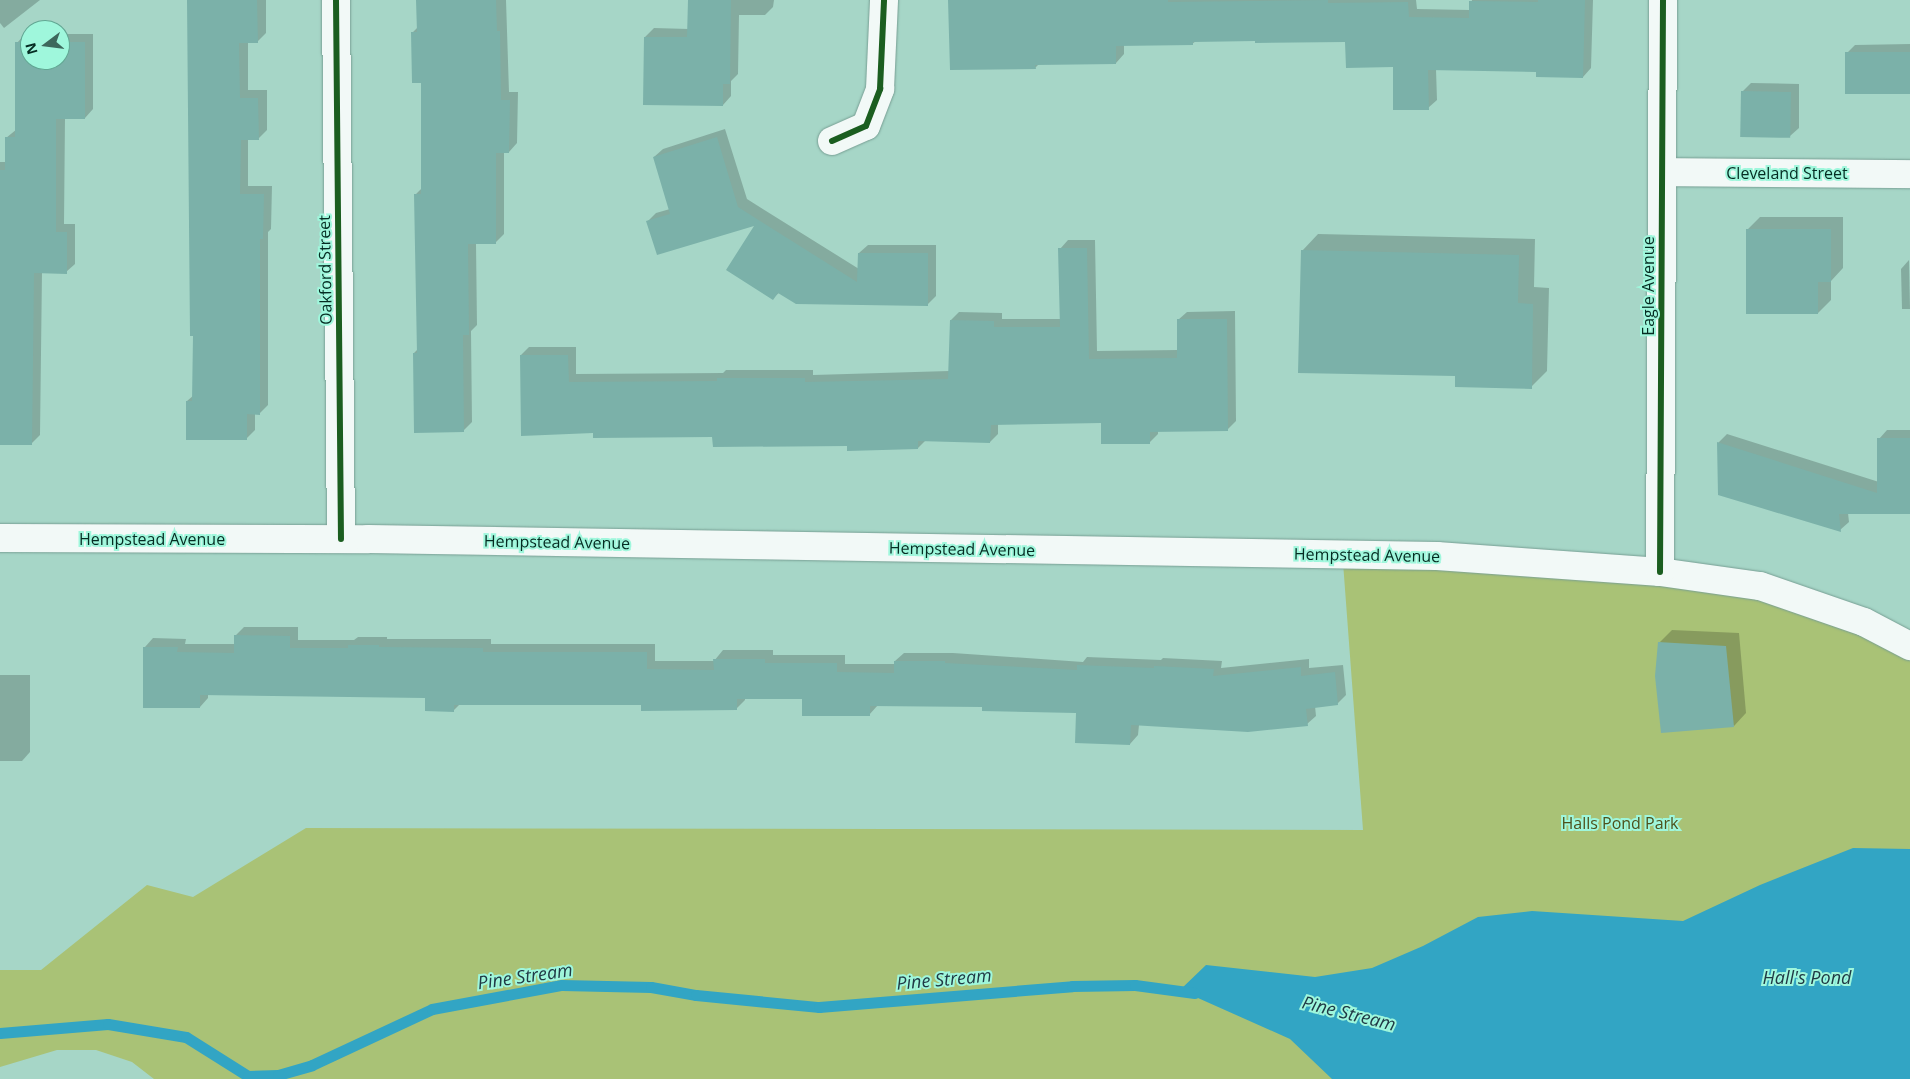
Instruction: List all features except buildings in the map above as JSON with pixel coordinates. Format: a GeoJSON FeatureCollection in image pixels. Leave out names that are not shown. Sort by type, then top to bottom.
{"type":"FeatureCollection","features":[{"type":"Feature","properties":{"kind":"main road","name":"Oakford Street"},"geometry":{"type":"LineString","coordinates":[[336,0],[341,539]]}},
{"type":"Feature","properties":{"kind":"main road"},"geometry":{"type":"LineString","coordinates":[[832,141],[866,126],[873,108],[880,89],[884,0]]}},
{"type":"Feature","properties":{"kind":"main road","name":"Eagle Avenue"},"geometry":{"type":"LineString","coordinates":[[1660,572],[1663,0]]}},
{"type":"Feature","properties":{"kind":"main road","name":"Cleveland Street"},"geometry":{"type":"LineString","coordinates":[[1663,172],[1910,174]]}},
{"type":"Feature","properties":{"kind":"main road","name":"Hempstead Avenue"},"geometry":{"type":"LineString","coordinates":[[0,538],[341,539],[1437,556],[1660,572],[1760,586],[1864,622],[1910,646]]}},
{"type":"Feature","properties":{"kind":"green space","name":"Halls Pond Park"},"geometry":{"type":"Polygon","coordinates":[[[1342,549],[1763,579],[1910,640],[1910,1079],[154,1079],[132,1062],[96,1050],[57,1050],[0,1067],[0,970],[41,970],[147,885],[193,897],[306,828],[1363,830],[1342,549]]]}},
{"type":"Feature","properties":{"kind":"water","name":"Hall's Pond"},"geometry":{"type":"Polygon","coordinates":[[[1853,848],[1910,849],[1910,1079],[1332,1079],[1290,1039],[1180,990],[1206,965],[1315,977],[1372,968],[1423,946],[1478,917],[1532,911],[1683,921],[1760,885],[1853,848]]]}},
{"type":"Feature","properties":{"kind":"waterway","name":"Pine Stream"},"geometry":{"type":"LineString","coordinates":[[0,1033],[108,1024],[186,1037],[248,1076],[278,1075],[312,1065],[432,1009],[562,985],[651,987],[696,995],[819,1007],[1072,986],[1135,985],[1194,993]]}},
{"type":"Feature","properties":{"kind":"cycle path"},"geometry":{"type":"LineString","coordinates":[[336,0],[341,539]]}},
{"type":"Feature","properties":{"kind":"cycle path"},"geometry":{"type":"LineString","coordinates":[[832,141],[866,126],[880,89],[884,0]]}},
{"type":"Feature","properties":{"kind":"cycle path"},"geometry":{"type":"LineString","coordinates":[[1660,572],[1663,0]]}}]}
